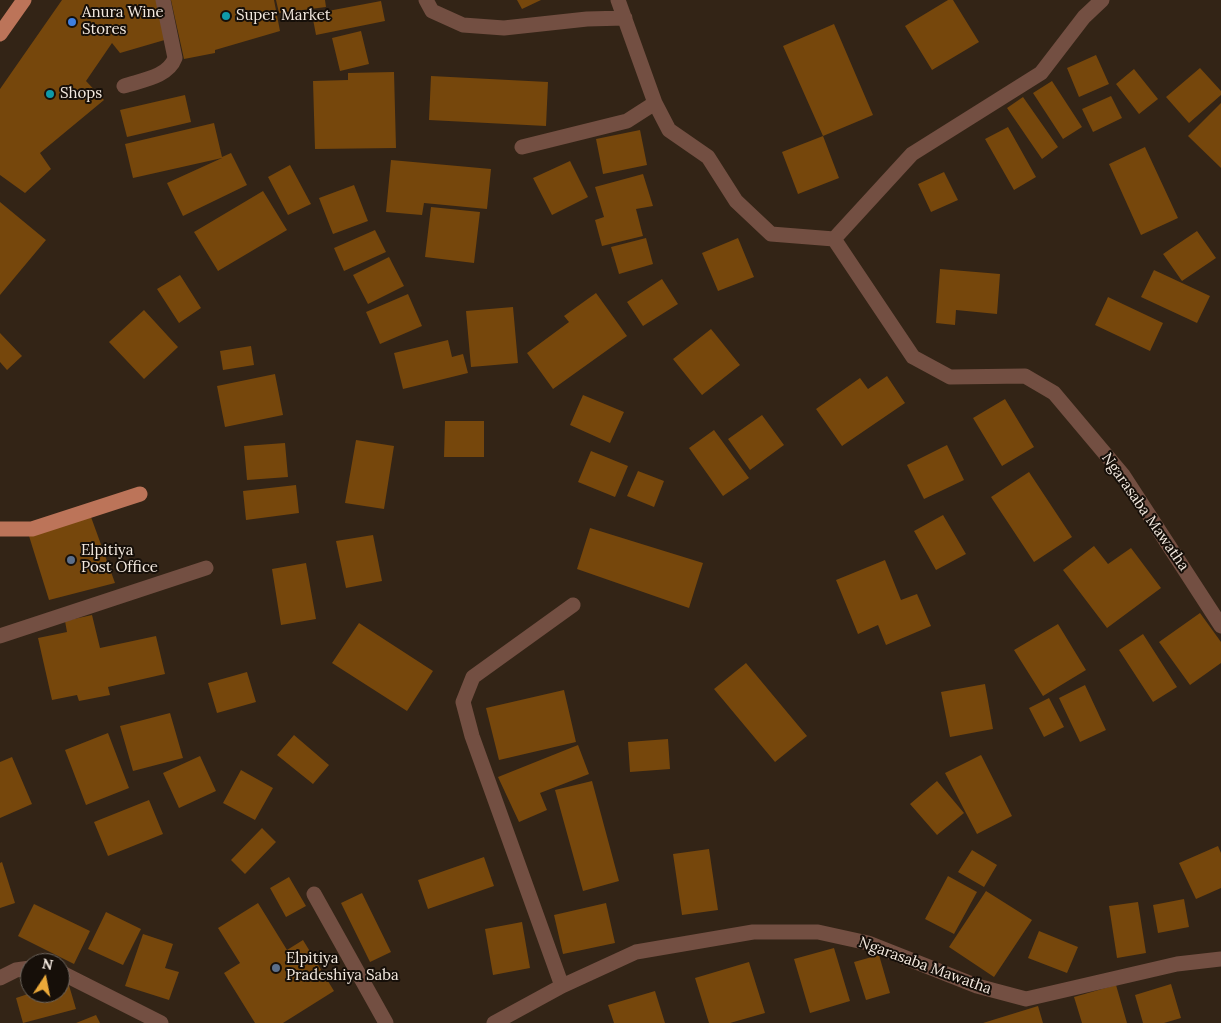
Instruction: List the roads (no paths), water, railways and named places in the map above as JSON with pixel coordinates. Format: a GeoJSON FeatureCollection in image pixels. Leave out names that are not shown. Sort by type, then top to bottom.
{"type":"FeatureCollection","features":[{"type":"Feature","properties":{"kind":"main road"},"geometry":{"type":"LineString","coordinates":[[0,34],[24,0]]}},
{"type":"Feature","properties":{"kind":"main road"},"geometry":{"type":"LineString","coordinates":[[0,529],[32,529],[140,494]]}},
{"type":"Feature","properties":{"kind":"street"},"geometry":{"type":"LineString","coordinates":[[124,86],[162,73],[172,67],[175,58],[163,0]]}},
{"type":"Feature","properties":{"kind":"street"},"geometry":{"type":"LineString","coordinates":[[426,0],[432,11],[463,25],[504,28],[587,19],[625,18]]}},
{"type":"Feature","properties":{"kind":"street"},"geometry":{"type":"LineString","coordinates":[[618,0],[655,103],[669,130],[708,157],[736,201],[771,234],[834,239],[912,154],[1040,73],[1084,17],[1102,0]]}},
{"type":"Feature","properties":{"kind":"street"},"geometry":{"type":"LineString","coordinates":[[522,147],[627,121],[655,103]]}},
{"type":"Feature","properties":{"kind":"street","name":"Ngarasaba Mawatha"},"geometry":{"type":"LineString","coordinates":[[834,239],[913,357],[950,377],[1025,376],[1054,392],[1123,475],[1221,626]]}},
{"type":"Feature","properties":{"kind":"street"},"geometry":{"type":"LineString","coordinates":[[0,636],[206,568]]}},
{"type":"Feature","properties":{"kind":"street"},"geometry":{"type":"LineString","coordinates":[[562,986],[472,736],[463,702],[473,677],[573,605]]}},
{"type":"Feature","properties":{"kind":"street"},"geometry":{"type":"LineString","coordinates":[[314,894],[386,1023]]}},
{"type":"Feature","properties":{"kind":"street","name":"Ngarasaba Mawatha"},"geometry":{"type":"LineString","coordinates":[[494,1023],[562,986],[636,952],[753,932],[818,932],[868,943],[977,986],[1026,999],[1177,964],[1221,959]]}},
{"type":"Feature","properties":{"kind":"street"},"geometry":{"type":"LineString","coordinates":[[0,978],[20,969]]}},
{"type":"Feature","properties":{"kind":"street"},"geometry":{"type":"LineString","coordinates":[[70,977],[161,1023]]}},
{"type":"Feature","properties":{"kind":"place","name":"Super Market"},"geometry":{"type":"Point","coordinates":[226,16]}},
{"type":"Feature","properties":{"kind":"place","name":"Anura Wine Stores"},"geometry":{"type":"Point","coordinates":[72,22]}},
{"type":"Feature","properties":{"kind":"place","name":"Shops"},"geometry":{"type":"Point","coordinates":[50,94]}},
{"type":"Feature","properties":{"kind":"place","name":"Elpitiya Post Office"},"geometry":{"type":"Point","coordinates":[71,560]}},
{"type":"Feature","properties":{"kind":"place","name":"Elpitiya Pradeshiya Saba"},"geometry":{"type":"Point","coordinates":[276,968]}}]}
